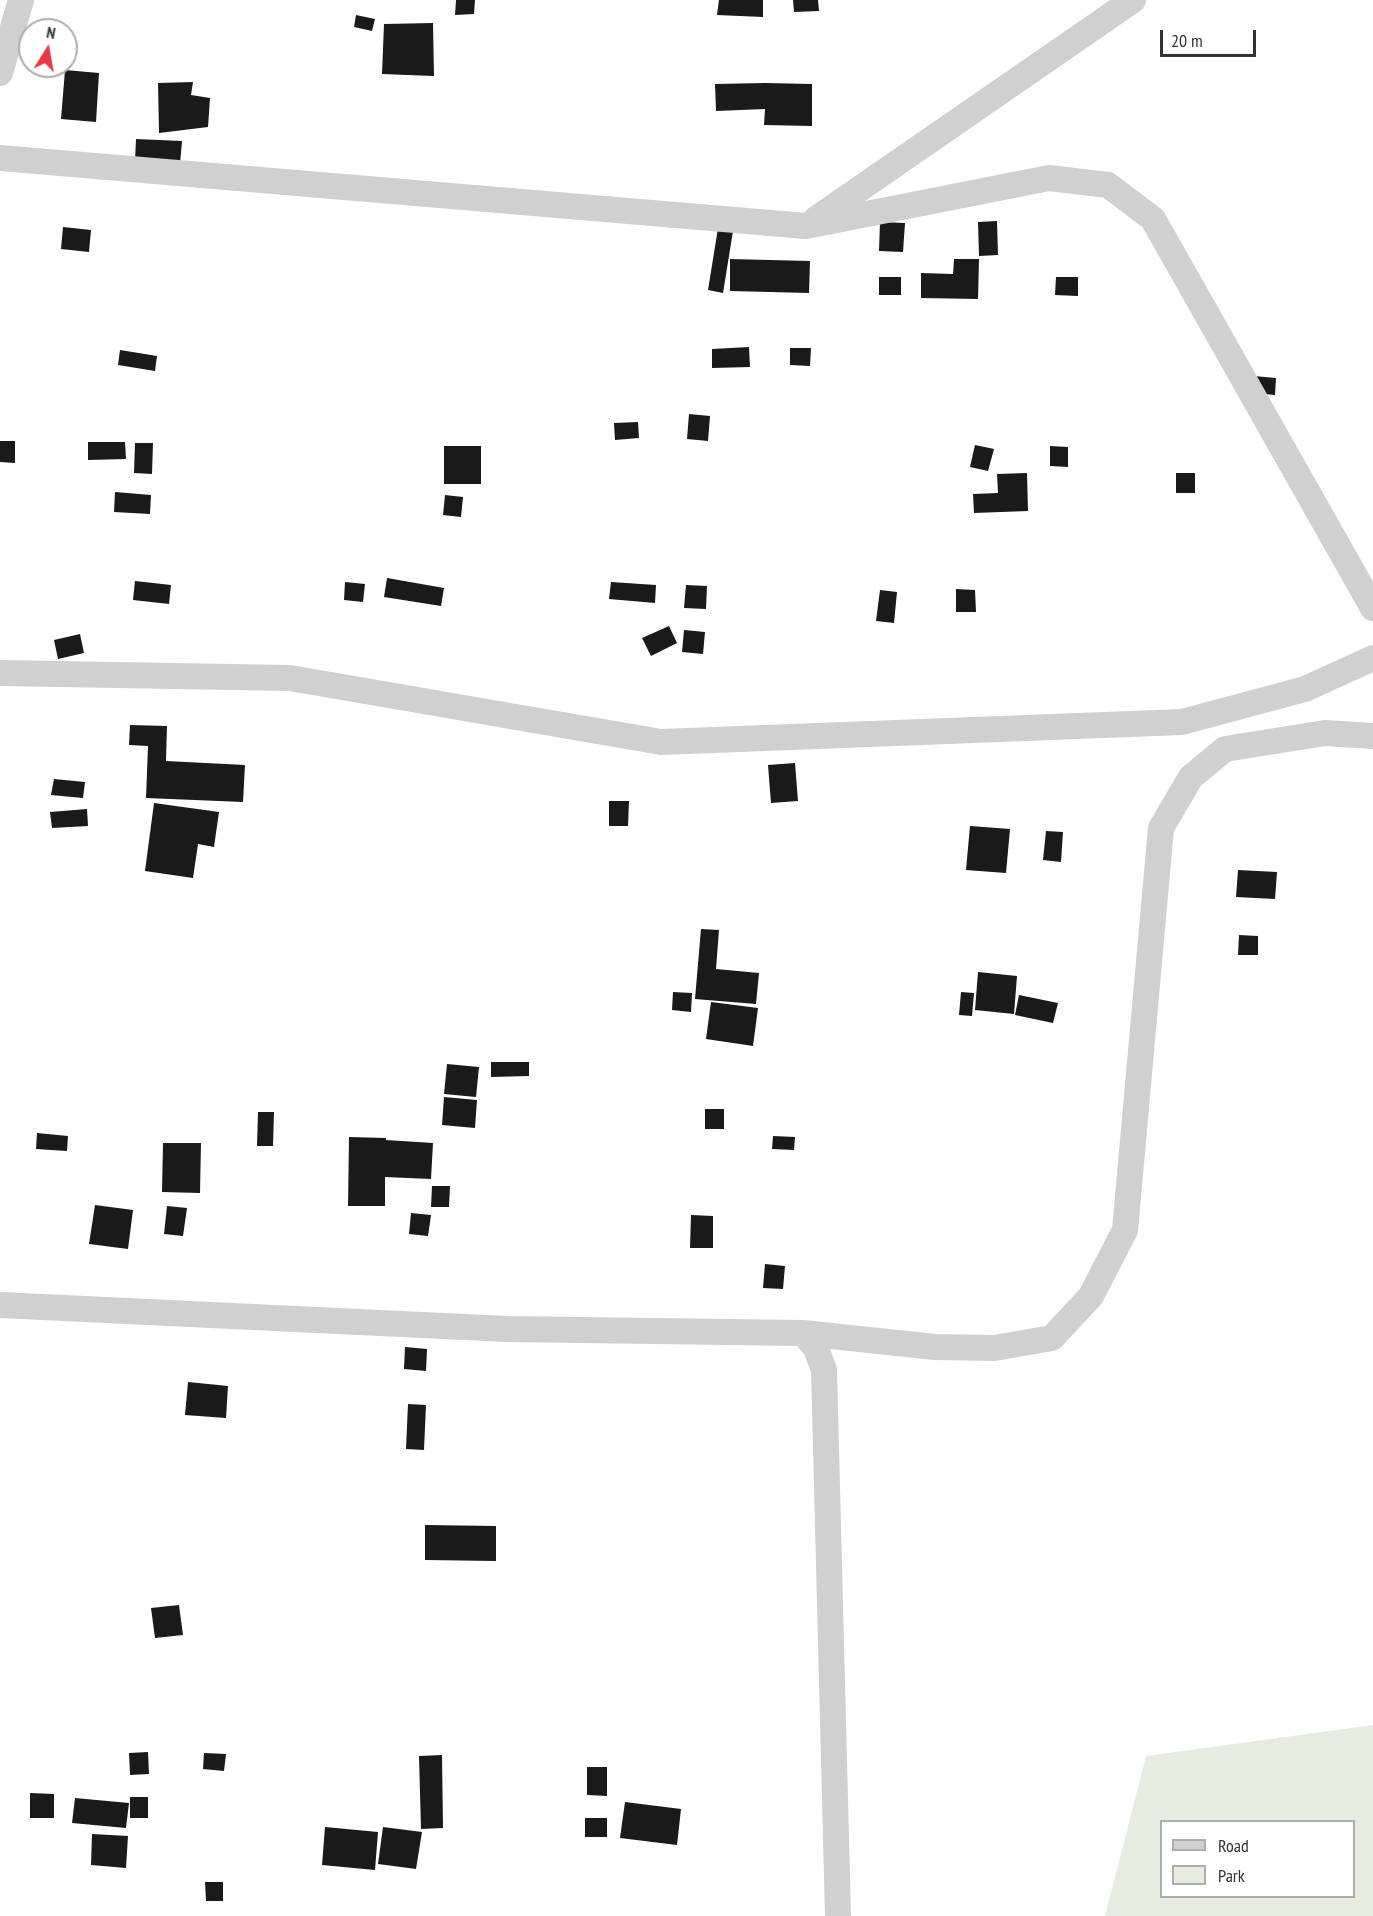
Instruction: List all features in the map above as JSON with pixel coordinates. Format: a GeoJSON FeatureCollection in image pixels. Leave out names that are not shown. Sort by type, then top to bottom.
{"type":"FeatureCollection","features":[{"type":"Feature","properties":{"kind":"street"},"geometry":{"type":"LineString","coordinates":[[0,73],[21,0]]}},
{"type":"Feature","properties":{"kind":"street"},"geometry":{"type":"LineString","coordinates":[[806,226],[1133,0]]}},
{"type":"Feature","properties":{"kind":"street"},"geometry":{"type":"LineString","coordinates":[[0,158],[806,226],[1049,178],[1108,185],[1153,219],[1373,608]]}},
{"type":"Feature","properties":{"kind":"street"},"geometry":{"type":"LineString","coordinates":[[0,673],[290,678],[662,742],[1182,722],[1305,689],[1373,658]]}},
{"type":"Feature","properties":{"kind":"street"},"geometry":{"type":"LineString","coordinates":[[0,1305],[507,1329],[803,1333],[935,1347],[994,1348],[1052,1338],[1091,1296],[1125,1230],[1161,828],[1191,777],[1225,749],[1325,733],[1373,736]]}},
{"type":"Feature","properties":{"kind":"street"},"geometry":{"type":"LineString","coordinates":[[803,1333],[816,1348],[824,1370],[838,1916]]}},
{"type":"Feature","properties":{"kind":"green space"},"geometry":{"type":"Polygon","coordinates":[[[1373,1725],[1373,1916],[1105,1916],[1146,1756],[1373,1725]]]}},
{"type":"Feature","properties":{"kind":"building"},"geometry":{"type":"Polygon","coordinates":[[[456,0],[475,0],[474,14],[455,15],[456,0]]]}},
{"type":"Feature","properties":{"kind":"building"},"geometry":{"type":"Polygon","coordinates":[[[719,0],[763,0],[763,17],[717,15],[719,0]]]}},
{"type":"Feature","properties":{"kind":"building"},"geometry":{"type":"Polygon","coordinates":[[[793,0],[818,0],[819,11],[794,12],[793,0]]]}},
{"type":"Feature","properties":{"kind":"building"},"geometry":{"type":"Polygon","coordinates":[[[356,15],[375,19],[372,31],[354,27],[356,15]]]}},
{"type":"Feature","properties":{"kind":"building"},"geometry":{"type":"Polygon","coordinates":[[[433,23],[434,76],[382,74],[384,24],[433,23]]]}},
{"type":"Feature","properties":{"kind":"building"},"geometry":{"type":"Polygon","coordinates":[[[78,71],[99,73],[96,122],[61,119],[64,78],[78,78],[78,71]]]}},
{"type":"Feature","properties":{"kind":"building"},"geometry":{"type":"Polygon","coordinates":[[[193,82],[191,95],[210,98],[208,127],[159,133],[158,83],[193,82]]]}},
{"type":"Feature","properties":{"kind":"building"},"geometry":{"type":"Polygon","coordinates":[[[715,84],[812,84],[812,126],[764,125],[765,109],[716,111],[715,84]]]}},
{"type":"Feature","properties":{"kind":"building"},"geometry":{"type":"Polygon","coordinates":[[[136,139],[182,141],[180,164],[135,161],[136,139]]]}},
{"type":"Feature","properties":{"kind":"building"},"geometry":{"type":"Polygon","coordinates":[[[997,221],[998,255],[979,256],[978,222],[997,221]]]}},
{"type":"Feature","properties":{"kind":"building"},"geometry":{"type":"Polygon","coordinates":[[[880,222],[905,223],[903,252],[879,251],[880,222]]]}},
{"type":"Feature","properties":{"kind":"building"},"geometry":{"type":"Polygon","coordinates":[[[63,227],[91,230],[89,252],[61,249],[63,227]]]}},
{"type":"Feature","properties":{"kind":"building"},"geometry":{"type":"Polygon","coordinates":[[[718,228],[733,231],[723,293],[708,290],[718,228]]]}},
{"type":"Feature","properties":{"kind":"building"},"geometry":{"type":"Polygon","coordinates":[[[730,259],[810,261],[809,293],[730,291],[730,259]]]}},
{"type":"Feature","properties":{"kind":"building"},"geometry":{"type":"Polygon","coordinates":[[[954,259],[979,259],[978,299],[921,298],[921,273],[953,274],[954,259]]]}},
{"type":"Feature","properties":{"kind":"building"},"geometry":{"type":"Polygon","coordinates":[[[879,277],[901,277],[901,295],[879,295],[879,277]]]}},
{"type":"Feature","properties":{"kind":"building"},"geometry":{"type":"Polygon","coordinates":[[[1056,277],[1078,277],[1078,296],[1055,295],[1056,277]]]}},
{"type":"Feature","properties":{"kind":"building"},"geometry":{"type":"Polygon","coordinates":[[[749,347],[750,367],[712,368],[712,349],[749,347]]]}},
{"type":"Feature","properties":{"kind":"building"},"geometry":{"type":"Polygon","coordinates":[[[790,348],[811,348],[810,366],[790,365],[790,348]]]}},
{"type":"Feature","properties":{"kind":"building"},"geometry":{"type":"Polygon","coordinates":[[[120,350],[157,356],[155,371],[118,365],[120,350]]]}},
{"type":"Feature","properties":{"kind":"building"},"geometry":{"type":"Polygon","coordinates":[[[1254,376],[1276,378],[1275,395],[1253,393],[1254,376]]]}},
{"type":"Feature","properties":{"kind":"building"},"geometry":{"type":"Polygon","coordinates":[[[689,414],[710,416],[708,441],[687,439],[689,414]]]}},
{"type":"Feature","properties":{"kind":"building"},"geometry":{"type":"Polygon","coordinates":[[[638,422],[639,438],[615,440],[614,423],[638,422]]]}},
{"type":"Feature","properties":{"kind":"building"},"geometry":{"type":"Polygon","coordinates":[[[0,441],[15,441],[15,463],[0,462],[0,441]]]}},
{"type":"Feature","properties":{"kind":"building"},"geometry":{"type":"Polygon","coordinates":[[[88,442],[125,442],[126,459],[88,460],[88,442]]]}},
{"type":"Feature","properties":{"kind":"building"},"geometry":{"type":"Polygon","coordinates":[[[135,443],[153,443],[152,474],[134,473],[135,443]]]}},
{"type":"Feature","properties":{"kind":"building"},"geometry":{"type":"Polygon","coordinates":[[[975,445],[994,449],[988,471],[970,467],[975,445]]]}},
{"type":"Feature","properties":{"kind":"building"},"geometry":{"type":"Polygon","coordinates":[[[444,446],[481,446],[481,484],[444,484],[444,446]]]}},
{"type":"Feature","properties":{"kind":"building"},"geometry":{"type":"Polygon","coordinates":[[[1050,446],[1068,447],[1068,467],[1050,466],[1050,446]]]}},
{"type":"Feature","properties":{"kind":"building"},"geometry":{"type":"Polygon","coordinates":[[[1027,473],[1028,511],[974,513],[973,494],[998,493],[997,474],[1027,473]]]}},
{"type":"Feature","properties":{"kind":"building"},"geometry":{"type":"Polygon","coordinates":[[[1176,473],[1195,473],[1195,493],[1176,493],[1176,473]]]}},
{"type":"Feature","properties":{"kind":"building"},"geometry":{"type":"Polygon","coordinates":[[[115,492],[151,495],[150,514],[114,512],[115,492]]]}},
{"type":"Feature","properties":{"kind":"building"},"geometry":{"type":"Polygon","coordinates":[[[445,495],[463,497],[461,517],[443,515],[445,495]]]}},
{"type":"Feature","properties":{"kind":"building"},"geometry":{"type":"Polygon","coordinates":[[[387,578],[444,588],[441,606],[384,597],[387,578]]]}},
{"type":"Feature","properties":{"kind":"building"},"geometry":{"type":"Polygon","coordinates":[[[135,581],[171,585],[169,604],[133,600],[135,581]]]}},
{"type":"Feature","properties":{"kind":"building"},"geometry":{"type":"Polygon","coordinates":[[[345,582],[365,584],[363,602],[344,600],[345,582]]]}},
{"type":"Feature","properties":{"kind":"building"},"geometry":{"type":"Polygon","coordinates":[[[611,582],[656,585],[655,603],[609,599],[611,582]]]}},
{"type":"Feature","properties":{"kind":"building"},"geometry":{"type":"Polygon","coordinates":[[[686,585],[707,586],[706,609],[684,608],[686,585]]]}},
{"type":"Feature","properties":{"kind":"building"},"geometry":{"type":"Polygon","coordinates":[[[956,589],[975,590],[976,612],[956,612],[956,589]]]}},
{"type":"Feature","properties":{"kind":"building"},"geometry":{"type":"Polygon","coordinates":[[[880,590],[897,592],[894,623],[876,621],[880,590]]]}},
{"type":"Feature","properties":{"kind":"building"},"geometry":{"type":"Polygon","coordinates":[[[669,626],[677,643],[651,656],[642,638],[669,626]]]}},
{"type":"Feature","properties":{"kind":"building"},"geometry":{"type":"Polygon","coordinates":[[[684,630],[705,632],[703,654],[682,652],[684,630]]]}},
{"type":"Feature","properties":{"kind":"building"},"geometry":{"type":"Polygon","coordinates":[[[80,634],[84,653],[58,659],[54,640],[80,634]]]}},
{"type":"Feature","properties":{"kind":"building"},"geometry":{"type":"Polygon","coordinates":[[[130,725],[167,726],[166,761],[245,765],[243,802],[146,798],[148,746],[129,745],[130,725]]]}},
{"type":"Feature","properties":{"kind":"building"},"geometry":{"type":"Polygon","coordinates":[[[795,763],[798,801],[771,803],[768,765],[795,763]]]}},
{"type":"Feature","properties":{"kind":"building"},"geometry":{"type":"Polygon","coordinates":[[[54,779],[85,782],[83,798],[51,795],[54,779]]]}},
{"type":"Feature","properties":{"kind":"building"},"geometry":{"type":"Polygon","coordinates":[[[609,801],[629,801],[628,826],[609,826],[609,801]]]}},
{"type":"Feature","properties":{"kind":"building"},"geometry":{"type":"Polygon","coordinates":[[[154,803],[219,812],[214,847],[198,844],[193,878],[145,871],[154,803]]]}},
{"type":"Feature","properties":{"kind":"building"},"geometry":{"type":"Polygon","coordinates":[[[87,809],[88,826],[52,828],[50,812],[87,809]]]}},
{"type":"Feature","properties":{"kind":"building"},"geometry":{"type":"Polygon","coordinates":[[[970,826],[1010,829],[1006,873],[966,870],[970,826]]]}},
{"type":"Feature","properties":{"kind":"building"},"geometry":{"type":"Polygon","coordinates":[[[1046,831],[1063,832],[1061,862],[1043,860],[1046,831]]]}},
{"type":"Feature","properties":{"kind":"building"},"geometry":{"type":"Polygon","coordinates":[[[1238,870],[1277,872],[1275,899],[1236,897],[1238,870]]]}},
{"type":"Feature","properties":{"kind":"building"},"geometry":{"type":"Polygon","coordinates":[[[701,929],[719,930],[716,969],[759,973],[756,1004],[695,999],[701,929]]]}},
{"type":"Feature","properties":{"kind":"building"},"geometry":{"type":"Polygon","coordinates":[[[1239,935],[1258,936],[1258,955],[1238,955],[1239,935]]]}},
{"type":"Feature","properties":{"kind":"building"},"geometry":{"type":"Polygon","coordinates":[[[978,972],[1017,976],[1014,1014],[975,1010],[978,972]]]}},
{"type":"Feature","properties":{"kind":"building"},"geometry":{"type":"Polygon","coordinates":[[[673,992],[692,993],[691,1012],[672,1010],[673,992]]]}},
{"type":"Feature","properties":{"kind":"building"},"geometry":{"type":"Polygon","coordinates":[[[961,992],[974,993],[972,1016],[959,1015],[961,992]]]}},
{"type":"Feature","properties":{"kind":"building"},"geometry":{"type":"Polygon","coordinates":[[[1019,995],[1058,1003],[1053,1023],[1015,1015],[1019,995]]]}},
{"type":"Feature","properties":{"kind":"building"},"geometry":{"type":"Polygon","coordinates":[[[711,1002],[758,1008],[753,1046],[706,1039],[711,1002]]]}},
{"type":"Feature","properties":{"kind":"building"},"geometry":{"type":"Polygon","coordinates":[[[491,1062],[529,1062],[529,1076],[491,1077],[491,1062]]]}},
{"type":"Feature","properties":{"kind":"building"},"geometry":{"type":"Polygon","coordinates":[[[447,1064],[479,1067],[476,1097],[444,1094],[447,1064]]]}},
{"type":"Feature","properties":{"kind":"building"},"geometry":{"type":"Polygon","coordinates":[[[444,1097],[477,1100],[475,1128],[442,1125],[444,1097]]]}},
{"type":"Feature","properties":{"kind":"building"},"geometry":{"type":"Polygon","coordinates":[[[705,1109],[724,1109],[724,1129],[705,1129],[705,1109]]]}},
{"type":"Feature","properties":{"kind":"building"},"geometry":{"type":"Polygon","coordinates":[[[258,1112],[274,1112],[273,1146],[257,1146],[258,1112]]]}},
{"type":"Feature","properties":{"kind":"building"},"geometry":{"type":"Polygon","coordinates":[[[37,1133],[68,1136],[67,1151],[36,1149],[37,1133]]]}},
{"type":"Feature","properties":{"kind":"building"},"geometry":{"type":"Polygon","coordinates":[[[773,1136],[795,1137],[794,1150],[772,1149],[773,1136]]]}},
{"type":"Feature","properties":{"kind":"building"},"geometry":{"type":"Polygon","coordinates":[[[349,1137],[433,1143],[431,1179],[385,1177],[385,1206],[348,1206],[349,1137]]]}},
{"type":"Feature","properties":{"kind":"building"},"geometry":{"type":"Polygon","coordinates":[[[163,1143],[201,1143],[200,1193],[162,1192],[163,1143]]]}},
{"type":"Feature","properties":{"kind":"building"},"geometry":{"type":"Polygon","coordinates":[[[432,1186],[450,1186],[449,1207],[431,1207],[432,1186]]]}},
{"type":"Feature","properties":{"kind":"building"},"geometry":{"type":"Polygon","coordinates":[[[95,1205],[133,1210],[128,1249],[89,1244],[95,1205]]]}},
{"type":"Feature","properties":{"kind":"building"},"geometry":{"type":"Polygon","coordinates":[[[167,1206],[187,1208],[183,1236],[164,1234],[167,1206]]]}},
{"type":"Feature","properties":{"kind":"building"},"geometry":{"type":"Polygon","coordinates":[[[411,1213],[431,1215],[428,1236],[409,1234],[411,1213]]]}},
{"type":"Feature","properties":{"kind":"building"},"geometry":{"type":"Polygon","coordinates":[[[691,1215],[713,1216],[713,1248],[690,1248],[691,1215]]]}},
{"type":"Feature","properties":{"kind":"building"},"geometry":{"type":"Polygon","coordinates":[[[765,1264],[785,1266],[783,1289],[763,1288],[765,1264]]]}},
{"type":"Feature","properties":{"kind":"building"},"geometry":{"type":"Polygon","coordinates":[[[405,1347],[427,1349],[426,1371],[404,1369],[405,1347]]]}},
{"type":"Feature","properties":{"kind":"building"},"geometry":{"type":"Polygon","coordinates":[[[188,1382],[228,1386],[226,1418],[185,1415],[188,1382]]]}},
{"type":"Feature","properties":{"kind":"building"},"geometry":{"type":"Polygon","coordinates":[[[408,1404],[426,1405],[424,1450],[406,1449],[408,1404]]]}},
{"type":"Feature","properties":{"kind":"building"},"geometry":{"type":"Polygon","coordinates":[[[425,1525],[496,1526],[496,1561],[425,1560],[425,1525]]]}},
{"type":"Feature","properties":{"kind":"building"},"geometry":{"type":"Polygon","coordinates":[[[179,1605],[183,1635],[155,1638],[151,1608],[179,1605]]]}},
{"type":"Feature","properties":{"kind":"building"},"geometry":{"type":"Polygon","coordinates":[[[148,1752],[149,1774],[130,1775],[129,1753],[148,1752]]]}},
{"type":"Feature","properties":{"kind":"building"},"geometry":{"type":"Polygon","coordinates":[[[204,1753],[226,1754],[224,1771],[203,1769],[204,1753]]]}},
{"type":"Feature","properties":{"kind":"building"},"geometry":{"type":"Polygon","coordinates":[[[442,1755],[443,1828],[421,1829],[419,1756],[442,1755]]]}},
{"type":"Feature","properties":{"kind":"building"},"geometry":{"type":"Polygon","coordinates":[[[587,1767],[607,1767],[607,1796],[587,1795],[587,1767]]]}},
{"type":"Feature","properties":{"kind":"building"},"geometry":{"type":"Polygon","coordinates":[[[30,1793],[54,1794],[54,1818],[30,1818],[30,1793]]]}},
{"type":"Feature","properties":{"kind":"building"},"geometry":{"type":"Polygon","coordinates":[[[130,1797],[148,1797],[148,1818],[130,1818],[130,1797]]]}},
{"type":"Feature","properties":{"kind":"building"},"geometry":{"type":"Polygon","coordinates":[[[75,1798],[129,1803],[126,1828],[72,1823],[75,1798]]]}},
{"type":"Feature","properties":{"kind":"building"},"geometry":{"type":"Polygon","coordinates":[[[625,1802],[681,1809],[677,1845],[620,1838],[625,1802]]]}},
{"type":"Feature","properties":{"kind":"building"},"geometry":{"type":"Polygon","coordinates":[[[585,1818],[607,1818],[607,1837],[585,1837],[585,1818]]]}},
{"type":"Feature","properties":{"kind":"building"},"geometry":{"type":"Polygon","coordinates":[[[325,1827],[378,1832],[375,1870],[322,1865],[325,1827]]]}},
{"type":"Feature","properties":{"kind":"building"},"geometry":{"type":"Polygon","coordinates":[[[383,1827],[422,1832],[416,1869],[378,1864],[383,1827]]]}},
{"type":"Feature","properties":{"kind":"building"},"geometry":{"type":"Polygon","coordinates":[[[92,1834],[128,1836],[126,1868],[91,1865],[92,1834]]]}},
{"type":"Feature","properties":{"kind":"building"},"geometry":{"type":"Polygon","coordinates":[[[205,1882],[223,1882],[223,1901],[206,1901],[205,1882]]]}}]}
